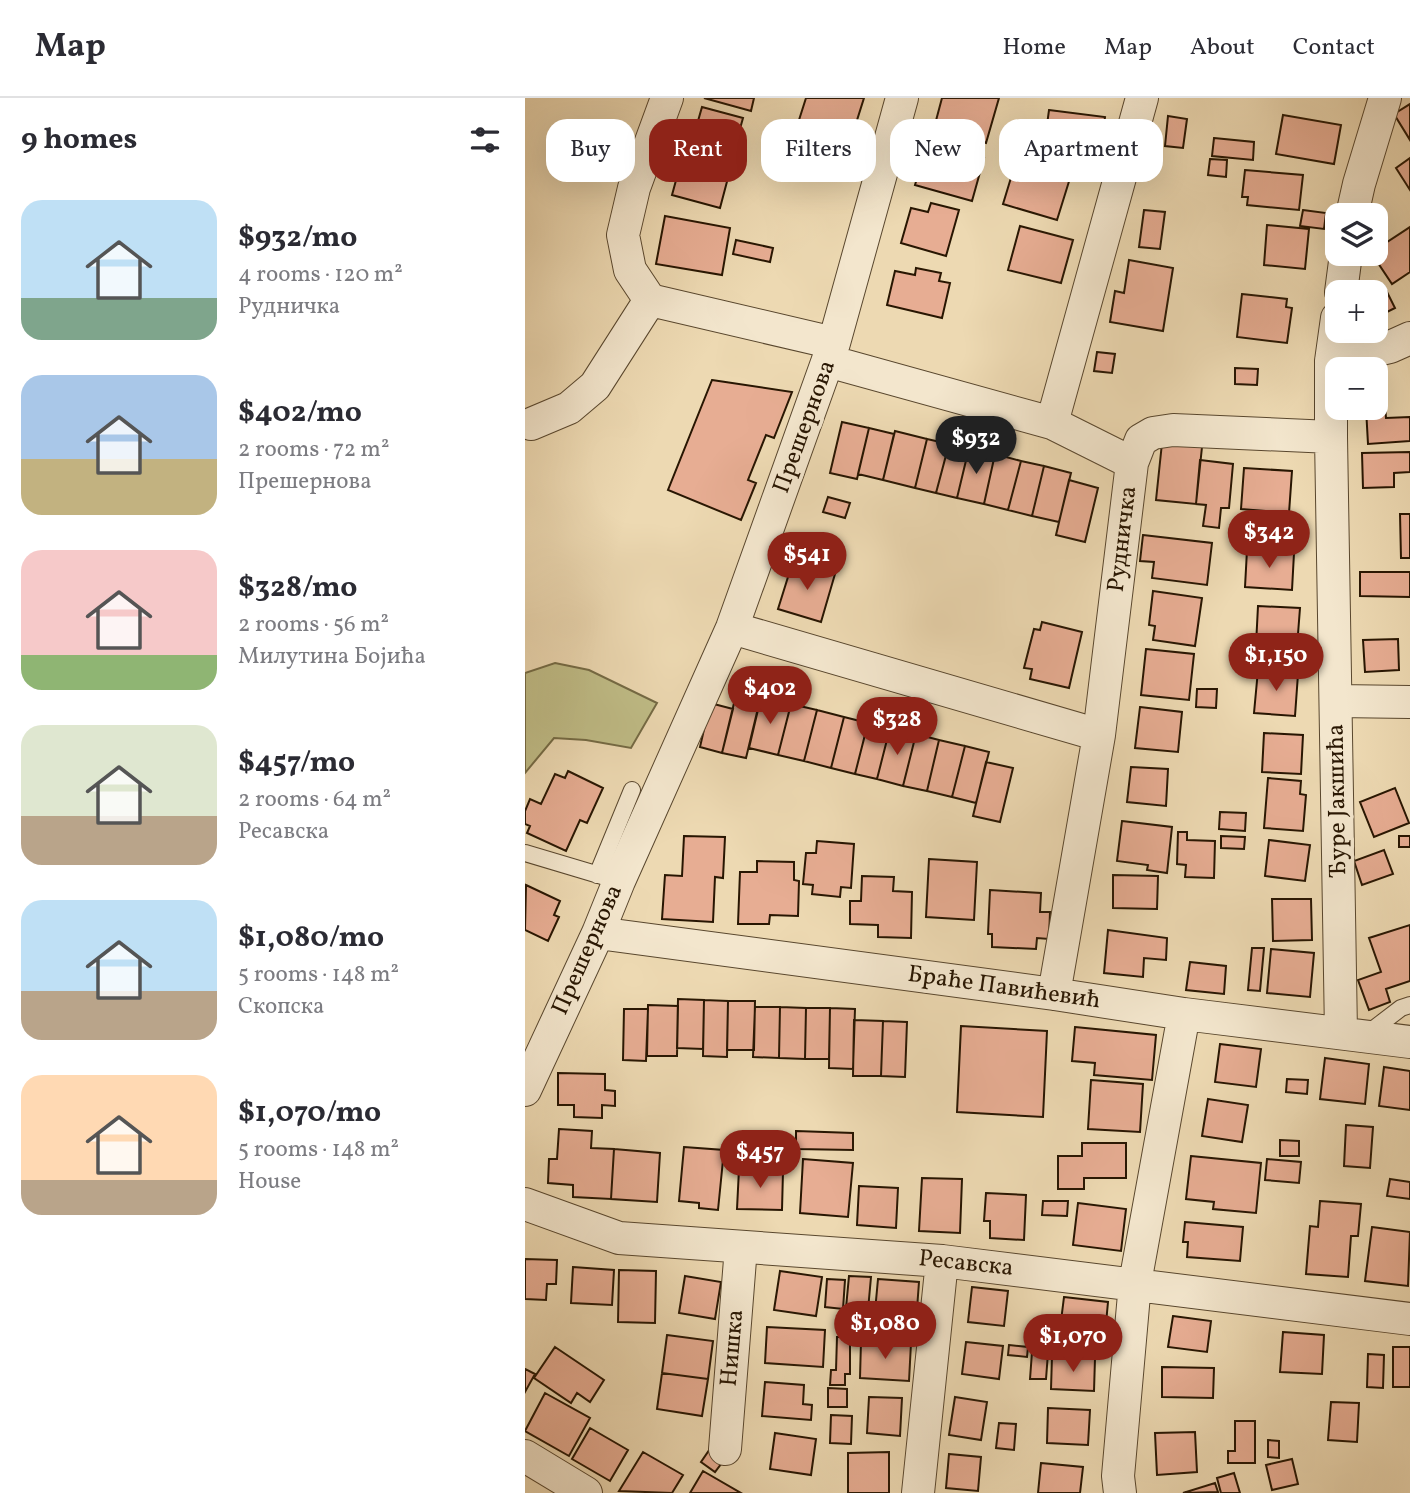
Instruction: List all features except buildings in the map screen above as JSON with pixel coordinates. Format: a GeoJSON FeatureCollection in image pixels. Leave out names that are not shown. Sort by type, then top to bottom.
{"type":"FeatureCollection","features":[{"type":"Feature","properties":{"kind":"street"},"geometry":{"type":"LineString","coordinates":[[531,424],[569,408],[595,386],[650,300],[630,270],[623,235],[634,188],[667,98]]}},
{"type":"Feature","properties":{"kind":"street","name":"Прешернова"},"geometry":{"type":"LineString","coordinates":[[525,1090],[598,933],[608,878],[732,628],[831,352],[902,98]]}},
{"type":"Feature","properties":{"kind":"street"},"geometry":{"type":"LineString","coordinates":[[1052,423],[1142,98]]}},
{"type":"Feature","properties":{"kind":"street"},"geometry":{"type":"LineString","coordinates":[[1355,203],[1385,98]]}},
{"type":"Feature","properties":{"kind":"street","name":"Рудничка"},"geometry":{"type":"LineString","coordinates":[[650,300],[831,352],[1052,423],[1132,463],[1099,735],[1054,994]]}},
{"type":"Feature","properties":{"kind":"street"},"geometry":{"type":"LineString","coordinates":[[1345,357],[1390,347],[1410,338]]}},
{"type":"Feature","properties":{"kind":"street","name":"Ђуре Јакшића"},"geometry":{"type":"LineString","coordinates":[[1331,420],[1337,701],[1353,1034]]}},
{"type":"Feature","properties":{"kind":"street"},"geometry":{"type":"LineString","coordinates":[[1132,463],[1141,439],[1153,433],[1173,429],[1331,437]]}},
{"type":"Feature","properties":{"kind":"street"},"geometry":{"type":"LineString","coordinates":[[732,628],[1099,735]]}},
{"type":"Feature","properties":{"kind":"street"},"geometry":{"type":"LineString","coordinates":[[1337,701],[1410,702]]}},
{"type":"Feature","properties":{"kind":"street","name":"Браће Павићевић"},"geometry":{"type":"LineString","coordinates":[[598,933],[1184,1014],[1410,1042]]}},
{"type":"Feature","properties":{"kind":"street"},"geometry":{"type":"LineString","coordinates":[[1120,1493],[1118,1476],[1135,1283],[1184,1014]]}},
{"type":"Feature","properties":{"kind":"street","name":"Ресавска"},"geometry":{"type":"LineString","coordinates":[[525,1204],[619,1238],[942,1261],[1410,1319]]}},
{"type":"Feature","properties":{"kind":"street","name":"Нишка"},"geometry":{"type":"LineString","coordinates":[[725,1449],[741,1247]]}},
{"type":"Feature","properties":{"kind":"street"},"geometry":{"type":"LineString","coordinates":[[918,1493],[942,1261]]}},
{"type":"Feature","properties":{"kind":"street"},"geometry":{"type":"LineString","coordinates":[[525,1456],[586,1493]]}},
{"type":"Feature","properties":{"kind":"lane"},"geometry":{"type":"LineString","coordinates":[[525,853],[608,878],[632,790]]}},
{"type":"Feature","properties":{"kind":"lane"},"geometry":{"type":"LineString","coordinates":[[1353,1034],[1410,1005]]}},
{"type":"Feature","properties":{"kind":"shaded area"},"geometry":{"type":"Polygon","coordinates":[[[555,663],[589,670],[657,703],[631,748],[586,740],[554,738],[525,773],[525,673],[555,663]]]}}]}
